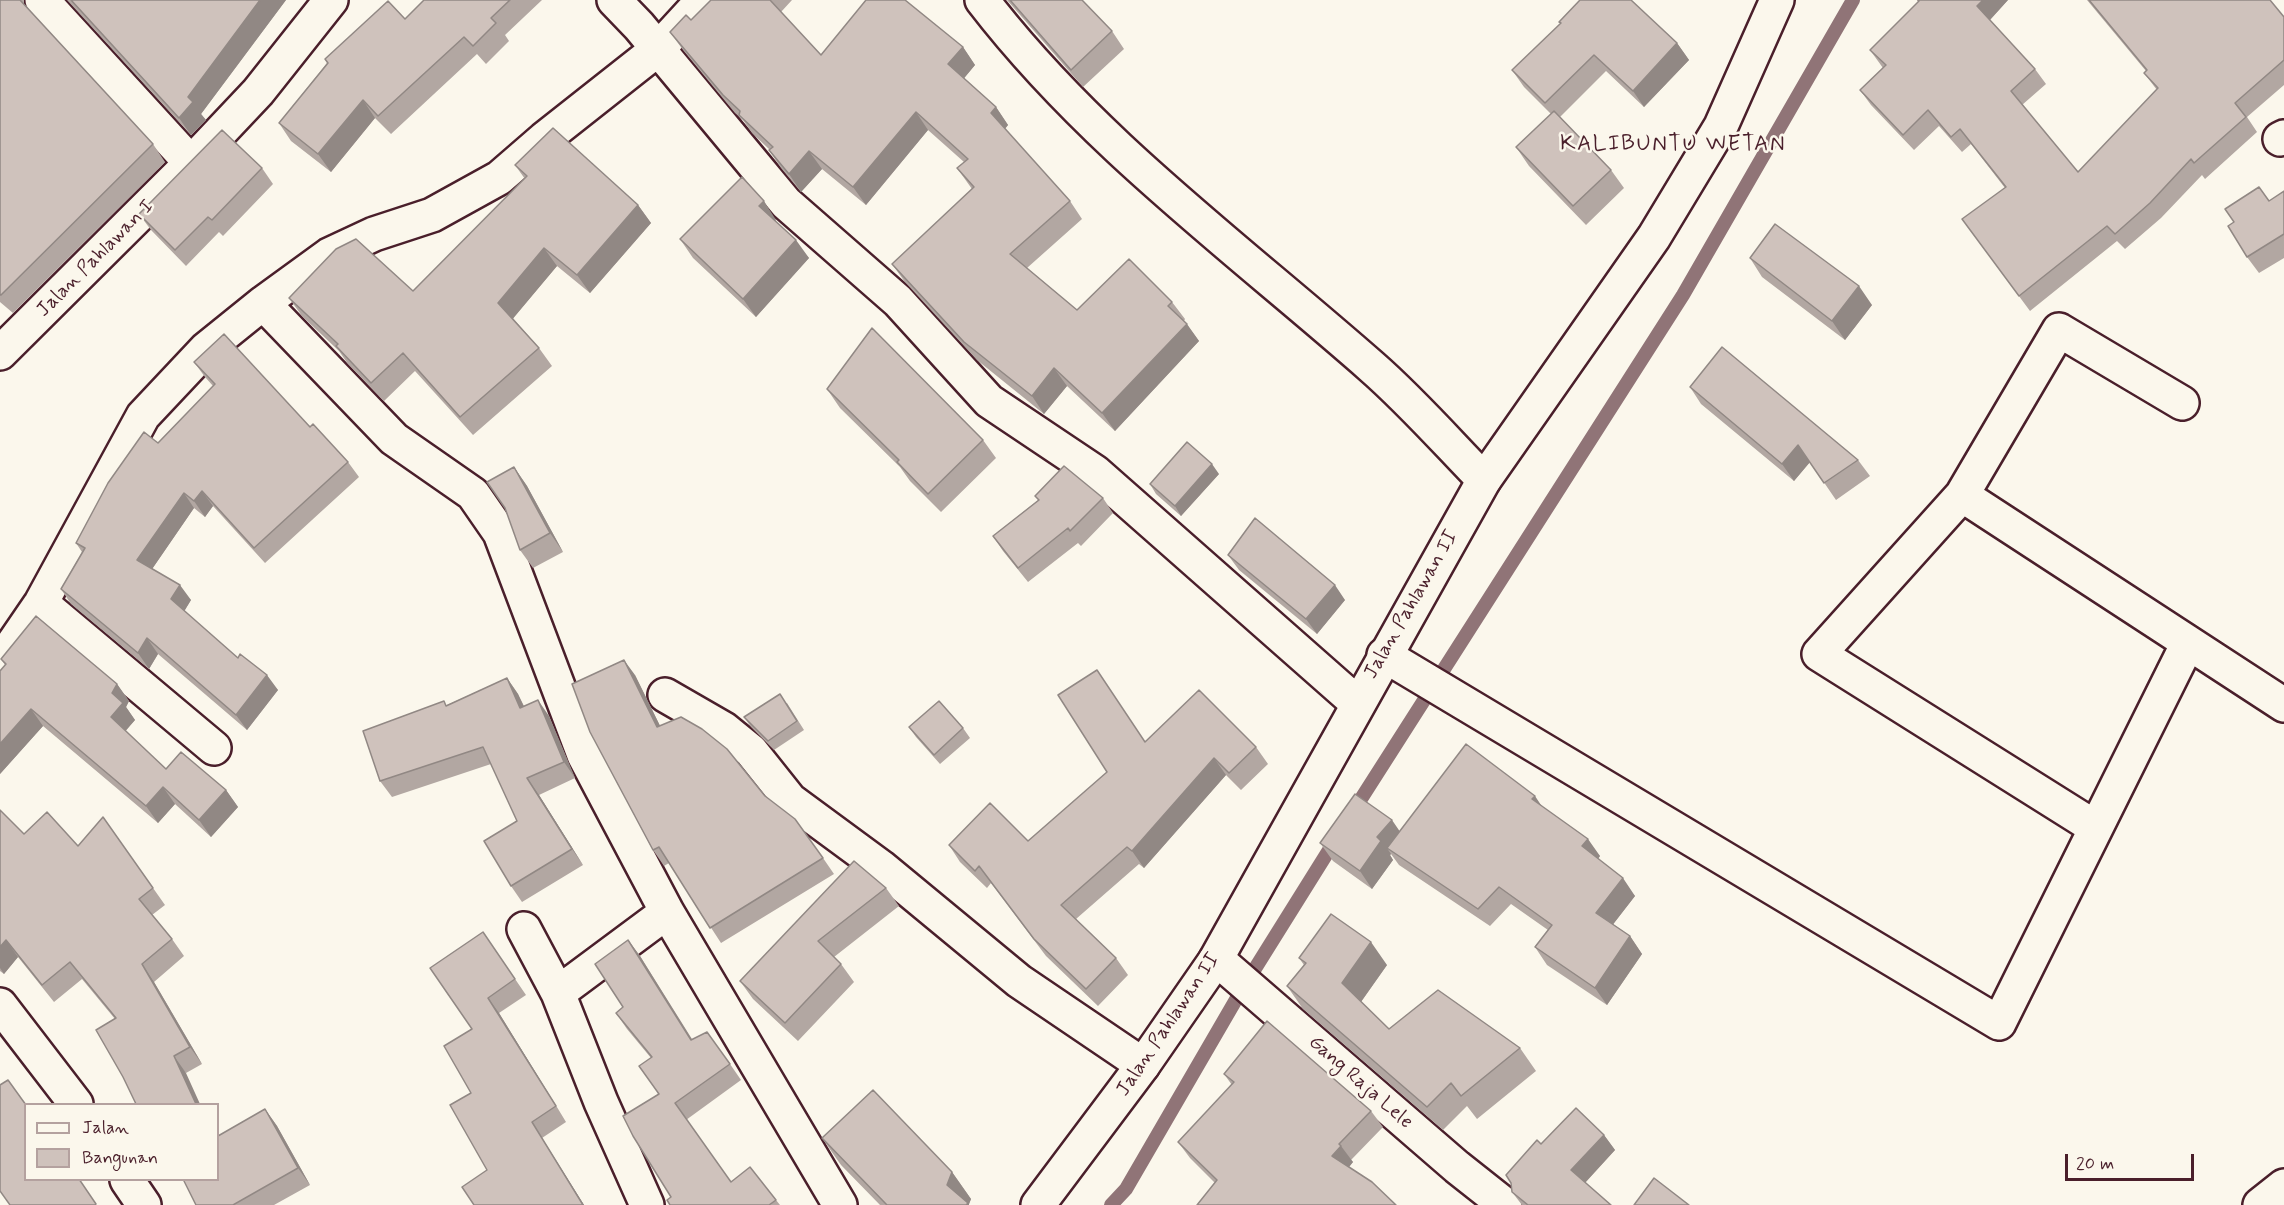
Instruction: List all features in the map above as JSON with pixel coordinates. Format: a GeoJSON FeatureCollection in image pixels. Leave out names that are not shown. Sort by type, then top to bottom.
{"type":"FeatureCollection","features":[{"type":"Feature","properties":{"kind":"street"},"geometry":{"type":"LineString","coordinates":[[42,0],[191,163]]}},
{"type":"Feature","properties":{"kind":"street","name":"Jalan Pahlawan I"},"geometry":{"type":"LineString","coordinates":[[0,353],[191,163],[258,92],[331,0]]}},
{"type":"Feature","properties":{"kind":"street"},"geometry":{"type":"LineString","coordinates":[[614,0],[648,37],[786,203],[898,301],[989,401],[1095,472],[1357,704]]}},
{"type":"Feature","properties":{"kind":"street"},"geometry":{"type":"LineString","coordinates":[[0,663],[41,603],[143,416],[206,349],[263,303],[329,255],[374,234],[432,215],[499,178],[544,139],[648,37],[703,0]]}},
{"type":"Feature","properties":{"kind":"street"},"geometry":{"type":"LineString","coordinates":[[982,0],[1007,32],[1102,135],[1374,369],[1484,480]]}},
{"type":"Feature","properties":{"kind":"street","name":"Jalan Pahlawan II"},"geometry":{"type":"LineString","coordinates":[[1038,1205],[1143,1065],[1217,961],[1384,655],[1484,480],[1654,237],[1721,126],[1777,0]]}},
{"type":"Feature","properties":{"kind":"street"},"geometry":{"type":"LineString","coordinates":[[263,303],[394,439],[472,494],[500,533],[584,755],[667,912],[840,1205]]}},
{"type":"Feature","properties":{"kind":"street"},"geometry":{"type":"LineString","coordinates":[[2096,828],[1819,654],[1962,495],[2059,330],[2182,403]]}},
{"type":"Feature","properties":{"kind":"street"},"geometry":{"type":"LineString","coordinates":[[1962,495],[2284,705]]}},
{"type":"Feature","properties":{"kind":"street"},"geometry":{"type":"LineString","coordinates":[[41,603],[214,748]]}},
{"type":"Feature","properties":{"kind":"street"},"geometry":{"type":"LineString","coordinates":[[1384,655],[1999,1023],[2188,643]]}},
{"type":"Feature","properties":{"kind":"street"},"geometry":{"type":"LineString","coordinates":[[665,695],[724,729],[751,751],[790,800],[881,867],[1019,981],[1143,1065]]}},
{"type":"Feature","properties":{"kind":"street"},"geometry":{"type":"LineString","coordinates":[[558,993],[667,912]]}},
{"type":"Feature","properties":{"kind":"street"},"geometry":{"type":"LineString","coordinates":[[524,929],[558,993],[601,1102],[647,1205]]}},
{"type":"Feature","properties":{"kind":"street","name":"Gang Raja Lele"},"geometry":{"type":"LineString","coordinates":[[1217,961],[1457,1167],[1505,1205]]}},
{"type":"Feature","properties":{"kind":"street"},"geometry":{"type":"LineString","coordinates":[[0,1005],[75,1103]]}},
{"type":"Feature","properties":{"kind":"street"},"geometry":{"type":"LineString","coordinates":[[128,1181],[144,1205]]}},
{"type":"Feature","properties":{"kind":"street"},"geometry":{"type":"LineString","coordinates":[[2260,1205],[2284,1186]]}},
{"type":"Feature","properties":{"kind":"building"},"geometry":{"type":"Polygon","coordinates":[[[0,0],[20,0],[153,144],[1,295],[0,295],[0,0]]]}},
{"type":"Feature","properties":{"kind":"building"},"geometry":{"type":"Polygon","coordinates":[[[71,0],[260,0],[188,97],[193,102],[179,118],[71,0]]]}},
{"type":"Feature","properties":{"kind":"building"},"geometry":{"type":"Polygon","coordinates":[[[424,0],[510,0],[491,18],[496,23],[473,46],[464,37],[378,116],[363,100],[318,154],[279,123],[328,63],[325,59],[388,1],[405,19],[424,0]]]}},
{"type":"Feature","properties":{"kind":"building"},"geometry":{"type":"Polygon","coordinates":[[[711,0],[770,0],[821,55],[866,0],[905,0],[963,47],[948,64],[996,107],[991,113],[1070,201],[1010,254],[1077,310],[1129,259],[1172,302],[1168,306],[1187,324],[1102,413],[1054,368],[1032,396],[964,342],[892,264],[974,187],[957,168],[968,159],[916,112],[853,187],[809,151],[789,174],[769,150],[773,147],[739,115],[740,111],[723,95],[670,32],[686,15],[691,20],[711,0]]]}},
{"type":"Feature","properties":{"kind":"building"},"geometry":{"type":"Polygon","coordinates":[[[1010,0],[1082,0],[1112,31],[1071,70],[1010,0]]]}},
{"type":"Feature","properties":{"kind":"building"},"geometry":{"type":"Polygon","coordinates":[[[1580,0],[1631,0],[1677,43],[1633,91],[1594,55],[1545,103],[1512,70],[1561,23],[1559,22],[1580,0]]]}},
{"type":"Feature","properties":{"kind":"building"},"geometry":{"type":"Polygon","coordinates":[[[1918,0],[1983,0],[1977,6],[2035,69],[2011,91],[2078,172],[2158,88],[2144,73],[2147,70],[2089,0],[2270,0],[2284,17],[2284,60],[2235,103],[2246,117],[2194,163],[2191,159],[2150,203],[2115,234],[2107,226],[2019,296],[1962,219],[2006,187],[1960,129],[1951,137],[1928,110],[1903,135],[1860,90],[1886,65],[1870,50],[1918,0]]]}},
{"type":"Feature","properties":{"kind":"building"},"geometry":{"type":"Polygon","coordinates":[[[1554,111],[1611,170],[1573,206],[1516,147],[1554,111]]]}},
{"type":"Feature","properties":{"kind":"building"},"geometry":{"type":"Polygon","coordinates":[[[553,128],[638,205],[577,275],[544,248],[498,303],[539,348],[460,417],[403,353],[371,383],[336,346],[338,344],[289,298],[336,249],[356,239],[413,291],[527,176],[515,165],[553,128]]]}},
{"type":"Feature","properties":{"kind":"building"},"geometry":{"type":"Polygon","coordinates":[[[222,130],[262,168],[212,220],[208,217],[175,250],[139,214],[222,130]]]}},
{"type":"Feature","properties":{"kind":"building"},"geometry":{"type":"Polygon","coordinates":[[[742,177],[764,201],[759,206],[796,240],[743,299],[680,239],[742,177]]]}},
{"type":"Feature","properties":{"kind":"building"},"geometry":{"type":"Polygon","coordinates":[[[2259,187],[2269,201],[2284,191],[2284,234],[2247,257],[2228,226],[2234,222],[2225,209],[2259,187]]]}},
{"type":"Feature","properties":{"kind":"building"},"geometry":{"type":"Polygon","coordinates":[[[1775,224],[1859,286],[1832,321],[1750,258],[1775,224]]]}},
{"type":"Feature","properties":{"kind":"building"},"geometry":{"type":"Polygon","coordinates":[[[872,328],[983,440],[928,494],[897,462],[899,460],[827,389],[872,328]]]}},
{"type":"Feature","properties":{"kind":"building"},"geometry":{"type":"Polygon","coordinates":[[[224,334],[310,427],[313,424],[348,462],[254,548],[202,491],[194,501],[184,493],[137,560],[180,585],[171,599],[238,658],[240,654],[267,675],[236,715],[147,638],[138,653],[61,589],[85,548],[76,543],[108,483],[144,432],[158,443],[215,384],[194,362],[224,334]]]}},
{"type":"Feature","properties":{"kind":"building"},"geometry":{"type":"Polygon","coordinates":[[[1722,347],[1858,460],[1824,483],[1798,445],[1782,464],[1690,387],[1722,347]]]}},
{"type":"Feature","properties":{"kind":"building"},"geometry":{"type":"Polygon","coordinates":[[[1187,442],[1212,464],[1175,506],[1150,484],[1187,442]]]}},
{"type":"Feature","properties":{"kind":"building"},"geometry":{"type":"Polygon","coordinates":[[[1064,466],[1103,498],[1070,531],[1068,528],[1018,568],[993,536],[1039,500],[1035,496],[1064,466]]]}},
{"type":"Feature","properties":{"kind":"building"},"geometry":{"type":"Polygon","coordinates":[[[514,467],[550,533],[520,550],[505,508],[487,482],[514,467]]]}},
{"type":"Feature","properties":{"kind":"building"},"geometry":{"type":"Polygon","coordinates":[[[1255,518],[1335,585],[1306,619],[1228,555],[1255,518]]]}},
{"type":"Feature","properties":{"kind":"building"},"geometry":{"type":"Polygon","coordinates":[[[36,616],[117,684],[112,693],[123,703],[111,717],[166,769],[181,752],[226,790],[199,820],[163,787],[146,806],[31,709],[0,744],[0,671],[6,664],[1,659],[36,616]]]}},
{"type":"Feature","properties":{"kind":"building"},"geometry":{"type":"Polygon","coordinates":[[[624,660],[657,727],[681,717],[702,729],[727,749],[765,796],[795,819],[823,858],[710,928],[659,847],[653,850],[590,732],[572,684],[624,660]]]}},
{"type":"Feature","properties":{"kind":"building"},"geometry":{"type":"Polygon","coordinates":[[[1097,670],[1145,742],[1199,690],[1256,747],[1229,773],[1214,758],[1132,851],[1127,847],[1061,905],[1116,958],[1086,989],[1034,939],[979,866],[975,871],[949,845],[990,803],[1028,841],[1107,772],[1058,695],[1097,670]]]}},
{"type":"Feature","properties":{"kind":"building"},"geometry":{"type":"Polygon","coordinates":[[[507,678],[520,708],[538,700],[564,762],[527,778],[572,849],[511,886],[484,841],[517,821],[483,747],[380,781],[363,731],[444,701],[446,706],[507,678]]]}},
{"type":"Feature","properties":{"kind":"building"},"geometry":{"type":"Polygon","coordinates":[[[780,694],[797,721],[768,741],[744,717],[780,694]]]}},
{"type":"Feature","properties":{"kind":"building"},"geometry":{"type":"Polygon","coordinates":[[[939,701],[963,728],[934,755],[909,727],[939,701]]]}},
{"type":"Feature","properties":{"kind":"building"},"geometry":{"type":"Polygon","coordinates":[[[1466,744],[1535,796],[1532,799],[1588,839],[1582,846],[1623,878],[1596,913],[1630,936],[1595,988],[1535,947],[1552,925],[1499,887],[1478,909],[1387,848],[1466,744]]]}},
{"type":"Feature","properties":{"kind":"building"},"geometry":{"type":"Polygon","coordinates":[[[1355,794],[1392,820],[1377,837],[1381,841],[1360,871],[1320,843],[1355,794]]]}},
{"type":"Feature","properties":{"kind":"building"},"geometry":{"type":"Polygon","coordinates":[[[0,810],[24,834],[47,812],[78,846],[103,817],[153,888],[139,899],[172,939],[142,964],[190,1047],[174,1056],[196,1103],[136,1103],[96,1030],[116,1018],[70,962],[42,985],[6,940],[0,947],[0,810]]]}},
{"type":"Feature","properties":{"kind":"building"},"geometry":{"type":"Polygon","coordinates":[[[854,861],[886,888],[818,941],[841,964],[785,1023],[740,981],[854,861]]]}},
{"type":"Feature","properties":{"kind":"building"},"geometry":{"type":"Polygon","coordinates":[[[1331,914],[1371,942],[1342,983],[1389,1029],[1438,990],[1520,1048],[1461,1096],[1451,1083],[1427,1107],[1287,986],[1306,963],[1299,958],[1331,914]]]}},
{"type":"Feature","properties":{"kind":"building"},"geometry":{"type":"Polygon","coordinates":[[[483,932],[515,979],[488,998],[556,1106],[532,1122],[583,1205],[474,1205],[462,1187],[487,1170],[450,1105],[471,1093],[444,1046],[472,1029],[430,968],[483,932]]]}},
{"type":"Feature","properties":{"kind":"building"},"geometry":{"type":"Polygon","coordinates":[[[628,940],[691,1040],[707,1032],[730,1064],[675,1103],[731,1182],[750,1167],[776,1200],[769,1205],[670,1205],[667,1200],[671,1197],[623,1116],[659,1094],[639,1066],[652,1057],[616,1013],[623,1007],[595,964],[628,940]]]}},
{"type":"Feature","properties":{"kind":"building"},"geometry":{"type":"Polygon","coordinates":[[[1267,1021],[1371,1111],[1339,1144],[1341,1146],[1332,1156],[1372,1182],[1396,1205],[1197,1205],[1217,1180],[1178,1142],[1234,1082],[1224,1074],[1267,1021]]]}},
{"type":"Feature","properties":{"kind":"building"},"geometry":{"type":"Polygon","coordinates":[[[8,1080],[25,1103],[24,1181],[80,1181],[95,1205],[10,1205],[0,1191],[0,1085],[8,1080]]]}},
{"type":"Feature","properties":{"kind":"building"},"geometry":{"type":"Polygon","coordinates":[[[873,1090],[952,1172],[947,1185],[968,1203],[966,1205],[887,1205],[822,1138],[873,1090]]]}},
{"type":"Feature","properties":{"kind":"building"},"geometry":{"type":"Polygon","coordinates":[[[1576,1108],[1604,1135],[1571,1170],[1611,1205],[1528,1205],[1512,1192],[1511,1183],[1506,1175],[1537,1140],[1541,1144],[1576,1108]]]}},
{"type":"Feature","properties":{"kind":"building"},"geometry":{"type":"Polygon","coordinates":[[[265,1109],[298,1168],[233,1205],[196,1205],[184,1181],[219,1181],[219,1135],[265,1109]]]}},
{"type":"Feature","properties":{"kind":"building"},"geometry":{"type":"Polygon","coordinates":[[[1654,1178],[1689,1205],[1634,1205],[1654,1178]]]}},
{"type":"Feature","properties":{"kind":"waterway"},"geometry":{"type":"LineString","coordinates":[[1352,813],[1683,295],[1853,0]]}},
{"type":"Feature","properties":{"kind":"waterway"},"geometry":{"type":"LineString","coordinates":[[1111,1205],[1126,1189],[1241,991],[1336,839]]}},
{"type":"Feature","properties":{"kind":"district","name":"KALIBUNTU WETAN"},"geometry":{"type":"Point","coordinates":[1673,145]}}]}
